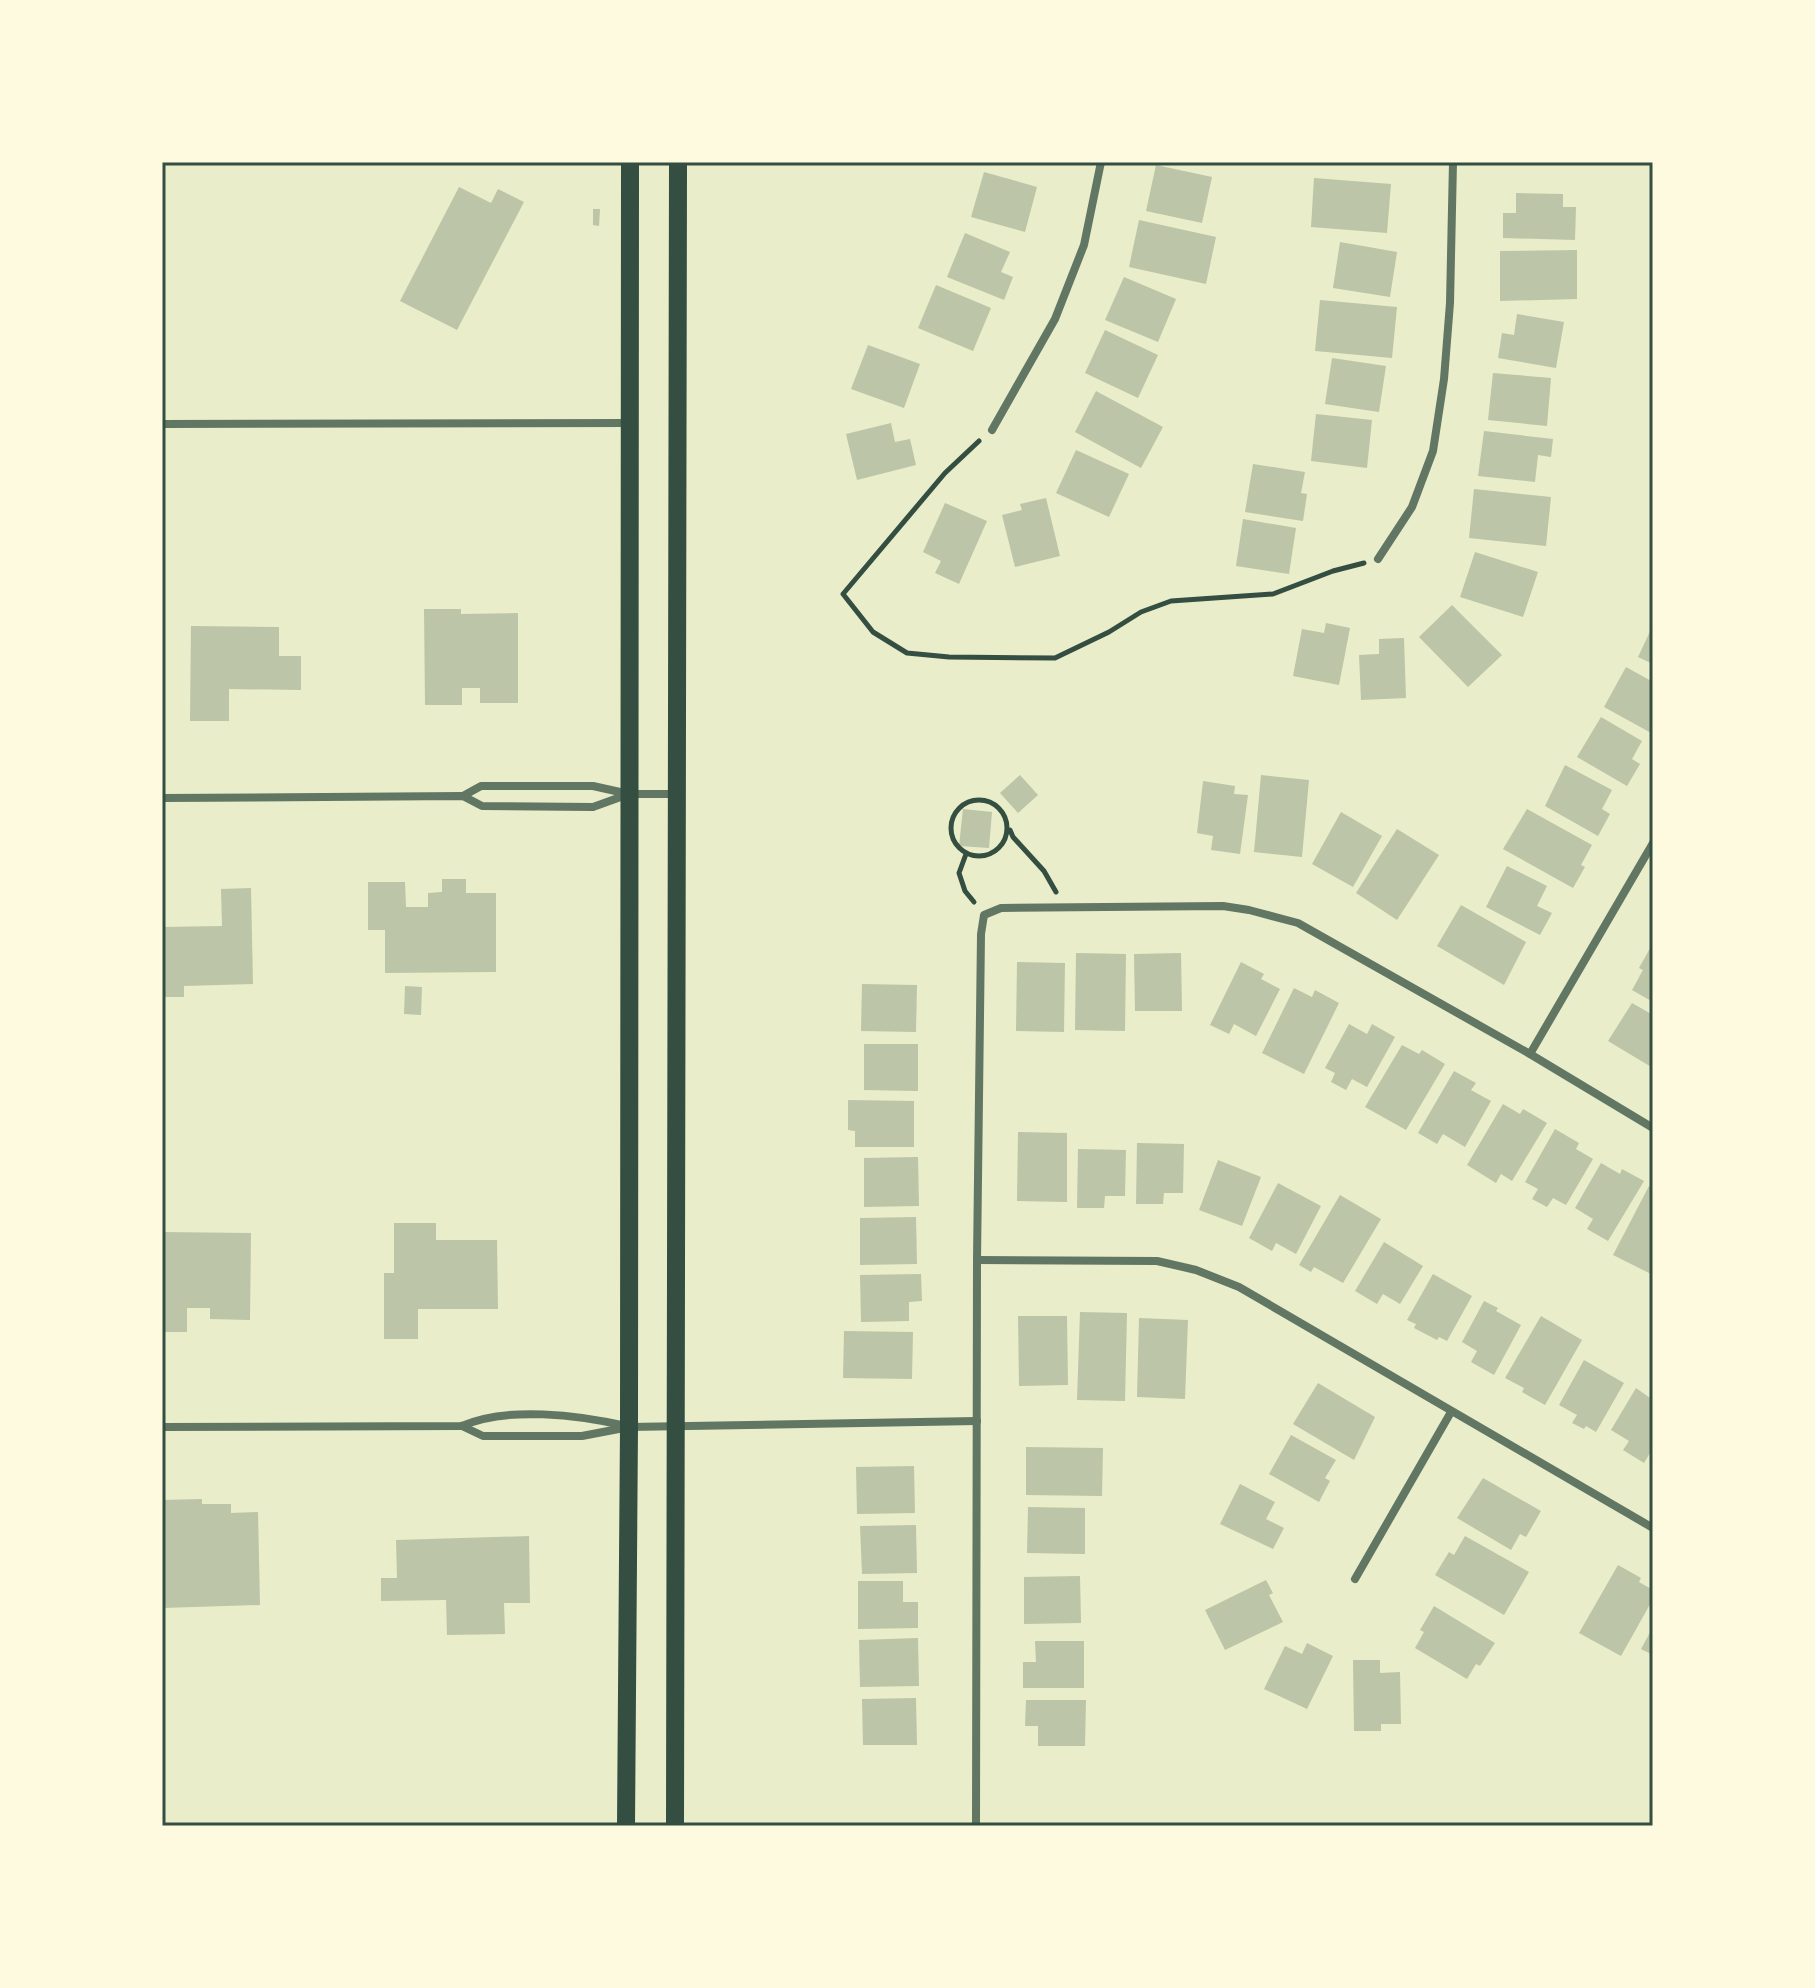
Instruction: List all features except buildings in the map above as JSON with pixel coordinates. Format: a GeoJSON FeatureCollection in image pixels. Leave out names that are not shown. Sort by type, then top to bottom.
{"type":"FeatureCollection","features":[{"type":"Feature","properties":{"kind":"main road"},"geometry":{"type":"LineString","coordinates":[[626,1826],[630,162]]}},
{"type":"Feature","properties":{"kind":"main road"},"geometry":{"type":"LineString","coordinates":[[675,1826],[678,162]]}},
{"type":"Feature","properties":{"kind":"street"},"geometry":{"type":"LineString","coordinates":[[992,430],[1055,319],[1084,245],[1101,162]]}},
{"type":"Feature","properties":{"kind":"street"},"geometry":{"type":"LineString","coordinates":[[1378,559],[1412,507],[1433,451],[1444,379],[1450,303],[1453,162]]}},
{"type":"Feature","properties":{"kind":"street"},"geometry":{"type":"LineString","coordinates":[[162,424],[631,423]]}},
{"type":"Feature","properties":{"kind":"street"},"geometry":{"type":"LineString","coordinates":[[463,796],[481,786],[593,786],[629,794],[677,794]]}},
{"type":"Feature","properties":{"kind":"street"},"geometry":{"type":"LineString","coordinates":[[525,786],[525,807]]}},
{"type":"Feature","properties":{"kind":"street"},"geometry":{"type":"LineString","coordinates":[[162,798],[463,796],[482,806],[593,807],[629,794]]}},
{"type":"Feature","properties":{"kind":"street"},"geometry":{"type":"LineString","coordinates":[[1530,1054],[1653,843]]}},
{"type":"Feature","properties":{"kind":"street"},"geometry":{"type":"LineString","coordinates":[[976,1826],[977,1260],[981,934],[984,915],[1001,908],[1223,906],[1298,923],[1530,1054],[1653,1128]]}},
{"type":"Feature","properties":{"kind":"street"},"geometry":{"type":"LineString","coordinates":[[977,1260],[1157,1261],[1196,1270],[1239,1287],[1653,1528]]}},
{"type":"Feature","properties":{"kind":"street"},"geometry":{"type":"LineString","coordinates":[[1355,1579],[1451,1412]]}},
{"type":"Feature","properties":{"kind":"street"},"geometry":{"type":"LineString","coordinates":[[162,1427],[462,1426],[483,1416],[581,1416],[629,1427]]}},
{"type":"Feature","properties":{"kind":"street"},"geometry":{"type":"LineString","coordinates":[[525,1416],[525,1436]]}},
{"type":"Feature","properties":{"kind":"street"},"geometry":{"type":"LineString","coordinates":[[462,1426],[483,1436],[582,1436],[629,1427],[677,1425],[977,1421]]}},
{"type":"Feature","properties":{"kind":"path"},"geometry":{"type":"LineString","coordinates":[[992,430],[945,473],[843,594],[873,632],[907,653],[949,657],[1055,658],[1098,638],[1141,612],[1171,601],[1273,594],[1333,571],[1378,559]]}},
{"type":"Feature","properties":{"kind":"path"},"geometry":{"type":"LineString","coordinates":[[1008,826],[1002,846],[994,853],[975,857],[957,846],[950,828],[957,809],[968,802],[983,800],[993,803],[1004,813],[1013,837],[1044,871],[1064,906]]}},
{"type":"Feature","properties":{"kind":"path"},"geometry":{"type":"LineString","coordinates":[[966,854],[959,873],[965,891],[984,915]]}}]}
